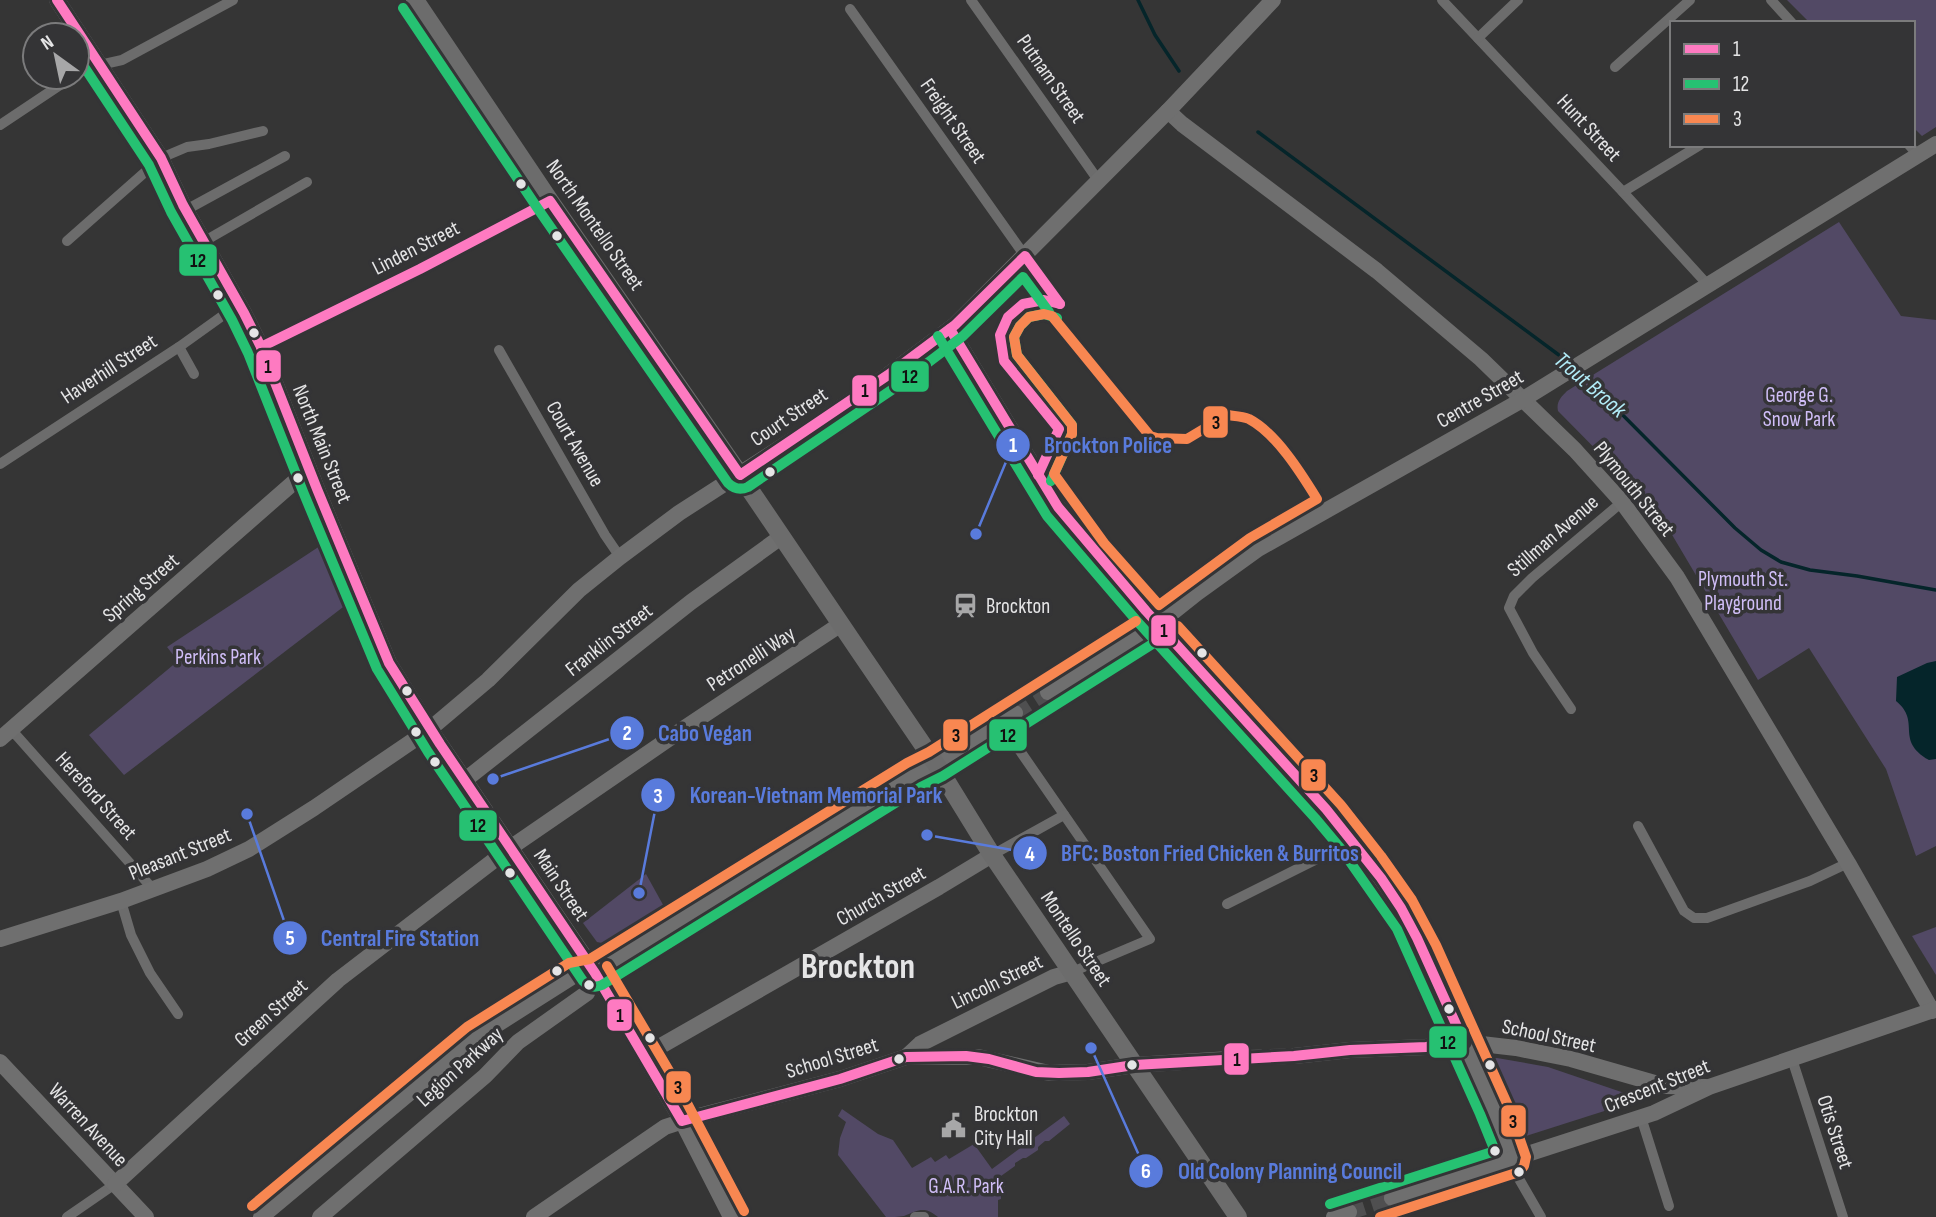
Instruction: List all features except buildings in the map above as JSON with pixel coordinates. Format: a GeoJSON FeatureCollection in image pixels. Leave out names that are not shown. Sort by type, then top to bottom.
{"type":"FeatureCollection","features":[{"type":"Feature","properties":{"kind":"main road","name":"North Main Street"},"geometry":{"type":"LineString","coordinates":[[57,0],[161,158],[203,242],[239,304],[261,347],[389,663],[430,729]]}},
{"type":"Feature","properties":{"kind":"main road","name":"North Montello Street"},"geometry":{"type":"LineString","coordinates":[[415,0],[740,475]]}},
{"type":"Feature","properties":{"kind":"main road","name":"Court Street"},"geometry":{"type":"LineString","coordinates":[[430,729],[488,680],[579,590],[620,557],[689,506],[740,475],[888,375],[950,328],[1168,111],[1273,0]]}},
{"type":"Feature","properties":{"kind":"main road","name":"Plymouth Street"},"geometry":{"type":"LineString","coordinates":[[1168,111],[1377,271],[1481,359],[1575,450],[1622,502],[1677,577],[1934,1010]]}},
{"type":"Feature","properties":{"kind":"main road","name":"Centre Street"},"geometry":{"type":"LineString","coordinates":[[1048,692],[1158,624],[1258,549],[1522,400],[1913,150],[1936,144]]}},
{"type":"Feature","properties":{"kind":"main road"},"geometry":{"type":"LineString","coordinates":[[950,328],[1058,507],[1158,624],[1352,840],[1409,922],[1499,1122],[1512,1160]]}},
{"type":"Feature","properties":{"kind":"main road","name":"Spring Street"},"geometry":{"type":"LineString","coordinates":[[5,735],[309,469]]}},
{"type":"Feature","properties":{"kind":"main road","name":"Montello Street"},"geometry":{"type":"LineString","coordinates":[[740,475],[936,764],[992,855],[1238,1217]]}},
{"type":"Feature","properties":{"kind":"main road","name":"Franklin Street"},"geometry":{"type":"LineString","coordinates":[[465,780],[691,602],[781,537]]}},
{"type":"Feature","properties":{"kind":"main road","name":"Petronelli Way"},"geometry":{"type":"LineString","coordinates":[[510,848],[685,727],[841,624]]}},
{"type":"Feature","properties":{"kind":"main road"},"geometry":{"type":"LineString","coordinates":[[595,973],[1015,713]]}},
{"type":"Feature","properties":{"kind":"main road","name":"Main Street"},"geometry":{"type":"LineString","coordinates":[[430,729],[595,973],[682,1121],[731,1217]]}},
{"type":"Feature","properties":{"kind":"main road","name":"Pleasant Street"},"geometry":{"type":"LineString","coordinates":[[0,939],[121,901],[207,869],[251,848],[430,729]]}},
{"type":"Feature","properties":{"kind":"main road","name":"Green Street"},"geometry":{"type":"LineString","coordinates":[[115,1184],[338,980],[510,848]]}},
{"type":"Feature","properties":{"kind":"main road","name":"Church Street"},"geometry":{"type":"LineString","coordinates":[[645,1055],[992,855]]}},
{"type":"Feature","properties":{"kind":"main road","name":"Lincoln Street"},"geometry":{"type":"LineString","coordinates":[[906,1057],[920,1044],[944,1031],[1054,977],[1072,972]]}},
{"type":"Feature","properties":{"kind":"main road","name":"Legion Parkway"},"geometry":{"type":"LineString","coordinates":[[263,1216],[449,1059],[575,975],[595,973],[587,993],[528,1035],[485,1076],[320,1217]]}},
{"type":"Feature","properties":{"kind":"main road","name":"Crescent Street"},"geometry":{"type":"LineString","coordinates":[[1392,1198],[1641,1117],[1709,1087],[1934,1010]]}},
{"type":"Feature","properties":{"kind":"main road"},"geometry":{"type":"LineString","coordinates":[[489,1030],[507,1053]]}},
{"type":"Feature","properties":{"kind":"main road","name":"School Street"},"geometry":{"type":"LineString","coordinates":[[1294,1056],[1464,1042],[1565,1057],[1665,1086],[1709,1087]]}},
{"type":"Feature","properties":{"kind":"main road","name":"School Street"},"geometry":{"type":"LineString","coordinates":[[534,1217],[663,1128],[840,1079],[906,1057],[978,1058],[1049,1073],[1246,1058]]}},
{"type":"Feature","properties":{"kind":"main road","name":"Warren Avenue"},"geometry":{"type":"LineString","coordinates":[[0,1062],[146,1217]]}},
{"type":"Feature","properties":{"kind":"street"},"geometry":{"type":"LineString","coordinates":[[91,67],[122,60],[233,0]]}},
{"type":"Feature","properties":{"kind":"street","name":"Putnam Street"},"geometry":{"type":"LineString","coordinates":[[971,0],[1098,180]]}},
{"type":"Feature","properties":{"kind":"street","name":"Hunt Street"},"geometry":{"type":"LineString","coordinates":[[1442,0],[1707,284]]}},
{"type":"Feature","properties":{"kind":"street"},"geometry":{"type":"LineString","coordinates":[[1478,38],[1518,0]]}},
{"type":"Feature","properties":{"kind":"street"},"geometry":{"type":"LineString","coordinates":[[1615,67],[1690,0]]}},
{"type":"Feature","properties":{"kind":"street"},"geometry":{"type":"LineString","coordinates":[[1771,0],[1790,21]]}},
{"type":"Feature","properties":{"kind":"street","name":"Freight Street"},"geometry":{"type":"LineString","coordinates":[[850,9],[1025,256]]}},
{"type":"Feature","properties":{"kind":"street"},"geometry":{"type":"LineString","coordinates":[[0,125],[51,91]]}},
{"type":"Feature","properties":{"kind":"street"},"geometry":{"type":"LineString","coordinates":[[67,241],[161,158],[187,147],[262,131]]}},
{"type":"Feature","properties":{"kind":"street"},"geometry":{"type":"LineString","coordinates":[[1623,192],[1697,147]]}},
{"type":"Feature","properties":{"kind":"street"},"geometry":{"type":"LineString","coordinates":[[186,210],[285,156]]}},
{"type":"Feature","properties":{"kind":"street"},"geometry":{"type":"LineString","coordinates":[[203,242],[307,182]]}},
{"type":"Feature","properties":{"kind":"street","name":"Linden Street"},"geometry":{"type":"LineString","coordinates":[[261,347],[550,201]]}},
{"type":"Feature","properties":{"kind":"street","name":"Haverhill Street"},"geometry":{"type":"LineString","coordinates":[[0,464],[179,347],[239,304]]}},
{"type":"Feature","properties":{"kind":"street"},"geometry":{"type":"LineString","coordinates":[[179,347],[194,374]]}},
{"type":"Feature","properties":{"kind":"street","name":"Court Avenue"},"geometry":{"type":"LineString","coordinates":[[499,350],[604,536],[620,557]]}},
{"type":"Feature","properties":{"kind":"street","name":"Stillman Avenue"},"geometry":{"type":"LineString","coordinates":[[1572,709],[1533,653],[1509,608],[1514,596],[1532,578],[1622,502]]}},
{"type":"Feature","properties":{"kind":"street"},"geometry":{"type":"LineString","coordinates":[[1000,722],[1064,814]]}},
{"type":"Feature","properties":{"kind":"street","name":"Hereford Street"},"geometry":{"type":"LineString","coordinates":[[5,735],[17,736],[152,888]]}},
{"type":"Feature","properties":{"kind":"street","name":"Church Street"},"geometry":{"type":"LineString","coordinates":[[992,855],[1064,814]]}},
{"type":"Feature","properties":{"kind":"street","name":"Lincoln Street"},"geometry":{"type":"LineString","coordinates":[[1064,814],[1150,939],[1072,972]]}},
{"type":"Feature","properties":{"kind":"street"},"geometry":{"type":"LineString","coordinates":[[1638,826],[1684,911],[1694,918],[1707,918],[1810,881],[1848,863]]}},
{"type":"Feature","properties":{"kind":"street"},"geometry":{"type":"LineString","coordinates":[[1227,904],[1352,840]]}},
{"type":"Feature","properties":{"kind":"street"},"geometry":{"type":"LineString","coordinates":[[121,901],[131,936],[150,973],[178,1014]]}},
{"type":"Feature","properties":{"kind":"street","name":"Otis Street"},"geometry":{"type":"LineString","coordinates":[[1792,1059],[1843,1217]]}},
{"type":"Feature","properties":{"kind":"street"},"geometry":{"type":"LineString","coordinates":[[1641,1117],[1670,1206]]}},
{"type":"Feature","properties":{"kind":"street"},"geometry":{"type":"LineString","coordinates":[[1512,1160],[1515,1172],[1541,1217]]}},
{"type":"Feature","properties":{"kind":"street","name":"Green Street"},"geometry":{"type":"LineString","coordinates":[[66,1217],[115,1184]]}},
{"type":"Feature","properties":{"kind":"street"},"geometry":{"type":"LineString","coordinates":[[917,1217],[924,1217]]}},
{"type":"Feature","properties":{"kind":"green space"},"geometry":{"type":"Polygon","coordinates":[[[1787,0],[1936,0],[1936,127],[1922,136],[1915,129],[1915,21],[1808,21],[1787,0]]]}},
{"type":"Feature","properties":{"kind":"green space","name":"George G. Snow Park"},"geometry":{"type":"Polygon","coordinates":[[[1839,222],[1901,316],[1936,320],[1936,846],[1916,856],[1886,769],[1809,648],[1758,680],[1671,533],[1631,485],[1558,411],[1560,400],[1567,391],[1839,222]]]}},
{"type":"Feature","properties":{"kind":"green space","name":"Perkins Park"},"geometry":{"type":"Polygon","coordinates":[[[326,542],[351,601],[124,775],[89,735],[178,661],[167,647],[326,542]]]}},
{"type":"Feature","properties":{"kind":"green space"},"geometry":{"type":"Polygon","coordinates":[[[646,874],[667,912],[607,944],[597,942],[583,923],[646,874]]]}},
{"type":"Feature","properties":{"kind":"green space"},"geometry":{"type":"Polygon","coordinates":[[[1936,927],[1936,975],[1912,936],[1936,927]]]}},
{"type":"Feature","properties":{"kind":"green space"},"geometry":{"type":"Polygon","coordinates":[[[1491,1059],[1548,1067],[1642,1099],[1526,1136],[1491,1059]]]}},
{"type":"Feature","properties":{"kind":"green space","name":"G.A.R. Park"},"geometry":{"type":"Polygon","coordinates":[[[842,1109],[878,1134],[893,1140],[912,1168],[931,1157],[935,1162],[946,1155],[949,1159],[974,1144],[992,1169],[1064,1116],[1070,1124],[1001,1176],[1000,1185],[1005,1186],[1005,1192],[1001,1192],[1001,1199],[998,1200],[998,1217],[938,1217],[929,1211],[921,1210],[904,1216],[886,1217],[838,1155],[846,1122],[838,1116],[842,1109]]]}},
{"type":"Feature","properties":{"kind":"water"},"geometry":{"type":"Polygon","coordinates":[[[1936,661],[1936,759],[1929,760],[1919,753],[1910,738],[1907,716],[1896,701],[1897,677],[1936,661]]]}},
{"type":"Feature","properties":{"kind":"waterway","name":"Trout Brook"},"geometry":{"type":"LineString","coordinates":[[1138,0],[1155,35],[1179,71]]}},
{"type":"Feature","properties":{"kind":"waterway","name":"Trout Brook"},"geometry":{"type":"LineString","coordinates":[[1258,132],[1571,364]]}},
{"type":"Feature","properties":{"kind":"waterway","name":"Trout Brook"},"geometry":{"type":"LineString","coordinates":[[1579,371],[1735,528],[1761,550],[1781,562],[1810,570],[1936,590]]}},
{"type":"Feature","properties":{"kind":"tunnel"},"geometry":{"type":"LineString","coordinates":[[1015,713],[1048,692]]}},
{"type":"Feature","properties":{"kind":"tunnel"},"geometry":{"type":"LineString","coordinates":[[1246,1058],[1294,1056]]}},
{"type":"Feature","properties":{"kind":"tunnel"},"geometry":{"type":"LineString","coordinates":[[1349,1212],[1392,1198]]}},
{"type":"Feature","properties":{"kind":"transit line","name":"1"},"geometry":{"type":"LineString","coordinates":[[57,0],[161,158],[183,205],[244,313],[261,347],[389,663],[440,744],[595,973],[682,1121],[840,1079],[906,1057],[966,1056],[989,1059],[1036,1072],[1059,1073],[1134,1065],[1426,1047],[1464,1042],[1417,938],[1381,878],[1326,809],[1146,611],[1058,507],[950,329]]}},
{"type":"Feature","properties":{"kind":"transit line","name":"12"},"geometry":{"type":"LineString","coordinates":[[403,8],[538,209],[733,487],[748,487],[896,387],[963,336],[1023,277],[1049,312]]}},
{"type":"Feature","properties":{"kind":"transit line","name":"12"},"geometry":{"type":"LineString","coordinates":[[91,77],[149,165],[171,212],[248,353],[377,669],[428,752],[588,985],[602,985],[1165,636]]}},
{"type":"Feature","properties":{"kind":"transit line","name":"1"},"geometry":{"type":"LineString","coordinates":[[261,347],[550,201],[740,475],[888,375],[955,325],[1025,256],[1060,304]]}},
{"type":"Feature","properties":{"kind":"transit line","name":"1"},"geometry":{"type":"LineString","coordinates":[[1038,475],[1059,429],[1004,361],[1000,335],[1008,317],[1023,304],[1044,300],[1060,304]]}},
{"type":"Feature","properties":{"kind":"transit line","name":"12"},"geometry":{"type":"LineString","coordinates":[[1051,481],[1072,434],[1072,425],[1017,355],[1014,337],[1029,317],[1044,314],[1057,318]]}},
{"type":"Feature","properties":{"kind":"transit line","name":"3"},"geometry":{"type":"LineString","coordinates":[[1044,314],[1052,316],[1150,436],[1187,439],[1227,415],[1249,419],[1278,444],[1317,499],[1250,538],[1159,605],[1104,543],[1054,474],[1072,434],[1072,425],[1017,355],[1014,337],[1029,317],[1044,314]]}},
{"type":"Feature","properties":{"kind":"transit line","name":"12"},"geometry":{"type":"LineString","coordinates":[[938,336],[1047,516],[1136,620],[1315,818],[1341,849],[1397,929],[1495,1151],[1330,1204]]}},
{"type":"Feature","properties":{"kind":"transit line","name":"3"},"geometry":{"type":"LineString","coordinates":[[252,1206],[467,1027],[569,963],[590,959],[929,752],[1136,621]]}},
{"type":"Feature","properties":{"kind":"transit line","name":"3"},"geometry":{"type":"LineString","coordinates":[[1178,626],[1341,805],[1412,900],[1436,945],[1509,1108],[1526,1157],[1519,1172],[1380,1217]]}},
{"type":"Feature","properties":{"kind":"transit line","name":"3"},"geometry":{"type":"LineString","coordinates":[[607,966],[678,1086],[744,1211]]}},
{"type":"Feature","properties":{"kind":"place","name":"Brockton Police"},"geometry":{"type":"Point","coordinates":[976,534]}},
{"type":"Feature","properties":{"kind":"place","name":"Brockton"},"geometry":{"type":"Point","coordinates":[966,606]}},
{"type":"Feature","properties":{"kind":"place","name":"Cabo Vegan"},"geometry":{"type":"Point","coordinates":[493,779]}},
{"type":"Feature","properties":{"kind":"place","name":"Central Fire Station"},"geometry":{"type":"Point","coordinates":[247,814]}},
{"type":"Feature","properties":{"kind":"place","name":"BFC: Boston Fried Chicken & Burritos"},"geometry":{"type":"Point","coordinates":[927,835]}},
{"type":"Feature","properties":{"kind":"place","name":"Korean-Vietnam Memorial Park"},"geometry":{"type":"Point","coordinates":[639,893]}},
{"type":"Feature","properties":{"kind":"place","name":"Old Colony Planning Council"},"geometry":{"type":"Point","coordinates":[1091,1048]}},
{"type":"Feature","properties":{"kind":"place","name":"Brockton City Hall"},"geometry":{"type":"Point","coordinates":[954,1126]}},
{"type":"Feature","properties":{"kind":"district","name":"Brockton"},"geometry":{"type":"Point","coordinates":[858,967]}},
{"type":"Feature","properties":{"kind":"park label","name":"Plymouth St. Playground"},"geometry":{"type":"Point","coordinates":[1743,591]}}]}
